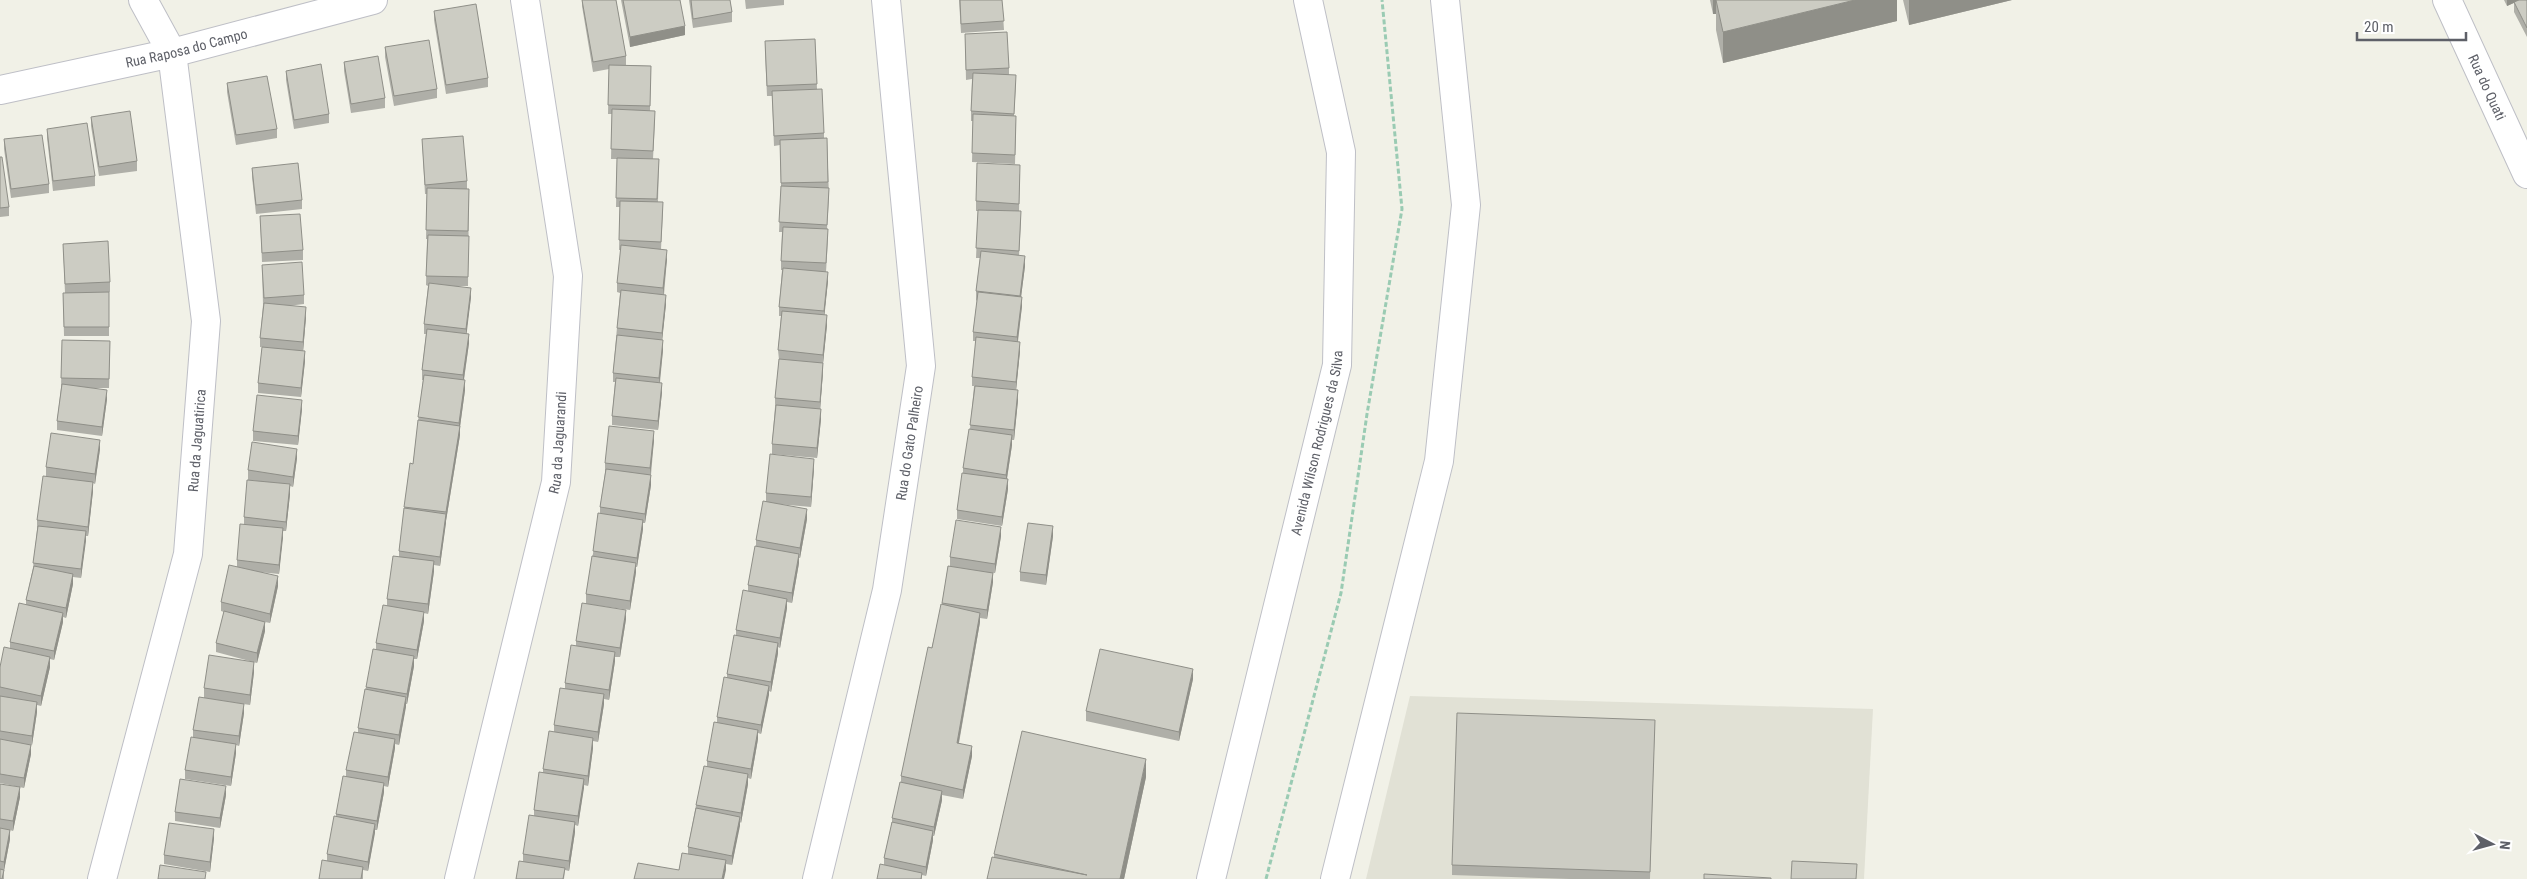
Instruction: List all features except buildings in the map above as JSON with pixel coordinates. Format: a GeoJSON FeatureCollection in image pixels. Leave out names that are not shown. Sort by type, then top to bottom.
{"type":"FeatureCollection","features":[{"type":"Feature","properties":{"kind":"street","name":"Rua da Jaguatirica"},"geometry":{"type":"LineString","coordinates":[[102,879],[188,554],[206,321],[172,53],[143,0]]}},
{"type":"Feature","properties":{"kind":"street","name":"Rua Raposa do Campo"},"geometry":{"type":"LineString","coordinates":[[0,90],[172,53],[373,0]]}},
{"type":"Feature","properties":{"kind":"street","name":"Rua da Jaguarandi"},"geometry":{"type":"LineString","coordinates":[[459,879],[556,482],[568,276],[525,0]]}},
{"type":"Feature","properties":{"kind":"street","name":"Rua do Gato Palheiro"},"geometry":{"type":"LineString","coordinates":[[817,879],[887,590],[921,366],[886,0]]}},
{"type":"Feature","properties":{"kind":"street","name":"Avenida Wilson Rodrigues da Silva"},"geometry":{"type":"LineString","coordinates":[[1211,879],[1337,365],[1341,152],[1308,0]]}},
{"type":"Feature","properties":{"kind":"street"},"geometry":{"type":"LineString","coordinates":[[1335,879],[1438,461],[1466,205],[1445,0]]}},
{"type":"Feature","properties":{"kind":"street","name":"Rua do Quati"},"geometry":{"type":"LineString","coordinates":[[2447,0],[2527,174]]}},
{"type":"Feature","properties":{"kind":"shaded area"},"geometry":{"type":"Polygon","coordinates":[[[1410,696],[1873,709],[1864,879],[1366,879],[1410,696]]]}}]}
